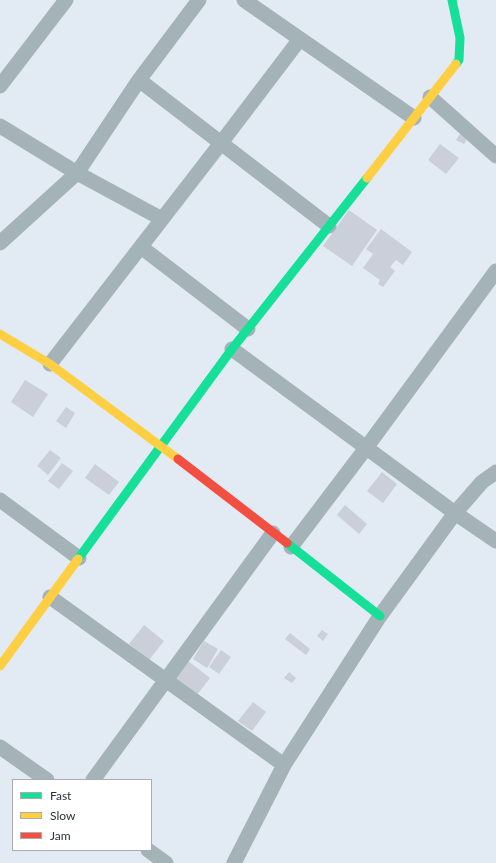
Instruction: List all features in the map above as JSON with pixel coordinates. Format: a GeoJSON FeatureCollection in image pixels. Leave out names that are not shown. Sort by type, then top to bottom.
{"type":"FeatureCollection","features":[{"type":"Feature","properties":{"kind":"street"},"geometry":{"type":"LineString","coordinates":[[0,85],[66,0]]}},
{"type":"Feature","properties":{"kind":"street"},"geometry":{"type":"LineString","coordinates":[[0,243],[77,173],[139,80],[198,0]]}},
{"type":"Feature","properties":{"kind":"street"},"geometry":{"type":"LineString","coordinates":[[0,666],[232,349],[459,60],[460,38],[452,0]]}},
{"type":"Feature","properties":{"kind":"street"},"geometry":{"type":"LineString","coordinates":[[253,3],[300,39],[414,118]]}},
{"type":"Feature","properties":{"kind":"street"},"geometry":{"type":"LineString","coordinates":[[50,364],[300,39]]}},
{"type":"Feature","properties":{"kind":"street"},"geometry":{"type":"LineString","coordinates":[[139,80],[329,226]]}},
{"type":"Feature","properties":{"kind":"street"},"geometry":{"type":"LineString","coordinates":[[430,97],[496,156]]}},
{"type":"Feature","properties":{"kind":"street"},"geometry":{"type":"LineString","coordinates":[[0,126],[77,173],[162,219]]}},
{"type":"Feature","properties":{"kind":"street"},"geometry":{"type":"LineString","coordinates":[[141,247],[248,329]]}},
{"type":"Feature","properties":{"kind":"street"},"geometry":{"type":"LineString","coordinates":[[291,547],[496,271]]}},
{"type":"Feature","properties":{"kind":"street"},"geometry":{"type":"LineString","coordinates":[[0,334],[50,364],[161,446],[380,616]]}},
{"type":"Feature","properties":{"kind":"street"},"geometry":{"type":"LineString","coordinates":[[232,349],[455,513],[496,541]]}},
{"type":"Feature","properties":{"kind":"street"},"geometry":{"type":"LineString","coordinates":[[234,863],[284,765],[380,616],[455,513],[482,482],[496,472]]}},
{"type":"Feature","properties":{"kind":"street"},"geometry":{"type":"LineString","coordinates":[[0,500],[79,558]]}},
{"type":"Feature","properties":{"kind":"street"},"geometry":{"type":"LineString","coordinates":[[93,779],[273,533]]}},
{"type":"Feature","properties":{"kind":"street"},"geometry":{"type":"LineString","coordinates":[[50,597],[284,765]]}},
{"type":"Feature","properties":{"kind":"street"},"geometry":{"type":"LineString","coordinates":[[0,747],[46,779]]}},
{"type":"Feature","properties":{"kind":"street"},"geometry":{"type":"LineString","coordinates":[[149,851],[166,863]]}},
{"type":"Feature","properties":{"kind":"building"},"geometry":{"type":"Polygon","coordinates":[[[460,134],[468,138],[464,144],[456,140],[460,134]]]}},
{"type":"Feature","properties":{"kind":"building"},"geometry":{"type":"Polygon","coordinates":[[[440,144],[459,158],[446,174],[428,160],[440,144]]]}},
{"type":"Feature","properties":{"kind":"building"},"geometry":{"type":"Polygon","coordinates":[[[349,210],[377,230],[352,266],[323,246],[349,210]]]}},
{"type":"Feature","properties":{"kind":"building"},"geometry":{"type":"Polygon","coordinates":[[[381,229],[412,252],[403,265],[396,260],[390,267],[395,271],[383,287],[378,284],[380,280],[363,268],[373,254],[366,249],[381,229]]]}},
{"type":"Feature","properties":{"kind":"building"},"geometry":{"type":"Polygon","coordinates":[[[25,380],[48,394],[33,417],[11,402],[25,380]]]}},
{"type":"Feature","properties":{"kind":"building"},"geometry":{"type":"Polygon","coordinates":[[[66,407],[75,413],[66,428],[56,421],[66,407]]]}},
{"type":"Feature","properties":{"kind":"building"},"geometry":{"type":"Polygon","coordinates":[[[50,450],[61,458],[48,475],[37,466],[50,450]]]}},
{"type":"Feature","properties":{"kind":"building"},"geometry":{"type":"Polygon","coordinates":[[[62,463],[73,471],[59,489],[48,481],[62,463]]]}},
{"type":"Feature","properties":{"kind":"building"},"geometry":{"type":"Polygon","coordinates":[[[95,464],[119,482],[109,495],[85,478],[95,464]]]}},
{"type":"Feature","properties":{"kind":"building"},"geometry":{"type":"Polygon","coordinates":[[[382,472],[397,484],[383,503],[367,491],[382,472]]]}},
{"type":"Feature","properties":{"kind":"building"},"geometry":{"type":"Polygon","coordinates":[[[345,505],[367,524],[359,534],[337,515],[345,505]]]}},
{"type":"Feature","properties":{"kind":"building"},"geometry":{"type":"Polygon","coordinates":[[[144,625],[164,641],[149,660],[129,644],[144,625]]]}},
{"type":"Feature","properties":{"kind":"building"},"geometry":{"type":"Polygon","coordinates":[[[322,630],[328,634],[323,641],[317,636],[322,630]]]}},
{"type":"Feature","properties":{"kind":"building"},"geometry":{"type":"Polygon","coordinates":[[[290,633],[310,649],[306,655],[285,639],[290,633]]]}},
{"type":"Feature","properties":{"kind":"building"},"geometry":{"type":"Polygon","coordinates":[[[204,641],[218,649],[207,668],[193,659],[204,641]]]}},
{"type":"Feature","properties":{"kind":"building"},"geometry":{"type":"Polygon","coordinates":[[[221,650],[231,657],[219,674],[209,667],[221,650]]]}},
{"type":"Feature","properties":{"kind":"building"},"geometry":{"type":"Polygon","coordinates":[[[188,661],[210,678],[197,695],[175,678],[188,661]]]}},
{"type":"Feature","properties":{"kind":"building"},"geometry":{"type":"Polygon","coordinates":[[[289,672],[296,678],[292,683],[284,678],[289,672]]]}},
{"type":"Feature","properties":{"kind":"building"},"geometry":{"type":"Polygon","coordinates":[[[253,702],[266,712],[252,731],[238,721],[253,702]]]}},
{"type":"Feature","properties":{"kind":"traffic: fast"},"geometry":{"type":"LineString","coordinates":[[452,0],[460,38],[459,60],[456,64]]}},
{"type":"Feature","properties":{"kind":"traffic: fast"},"geometry":{"type":"LineString","coordinates":[[78,559],[232,349],[367,178]]}},
{"type":"Feature","properties":{"kind":"traffic: fast"},"geometry":{"type":"LineString","coordinates":[[287,543],[380,616]]}},
{"type":"Feature","properties":{"kind":"traffic: slow"},"geometry":{"type":"LineString","coordinates":[[367,178],[456,64]]}},
{"type":"Feature","properties":{"kind":"traffic: slow"},"geometry":{"type":"LineString","coordinates":[[0,334],[50,364],[178,459]]}},
{"type":"Feature","properties":{"kind":"traffic: slow"},"geometry":{"type":"LineString","coordinates":[[0,666],[78,559]]}},
{"type":"Feature","properties":{"kind":"traffic: jam"},"geometry":{"type":"LineString","coordinates":[[178,459],[287,543]]}}]}
